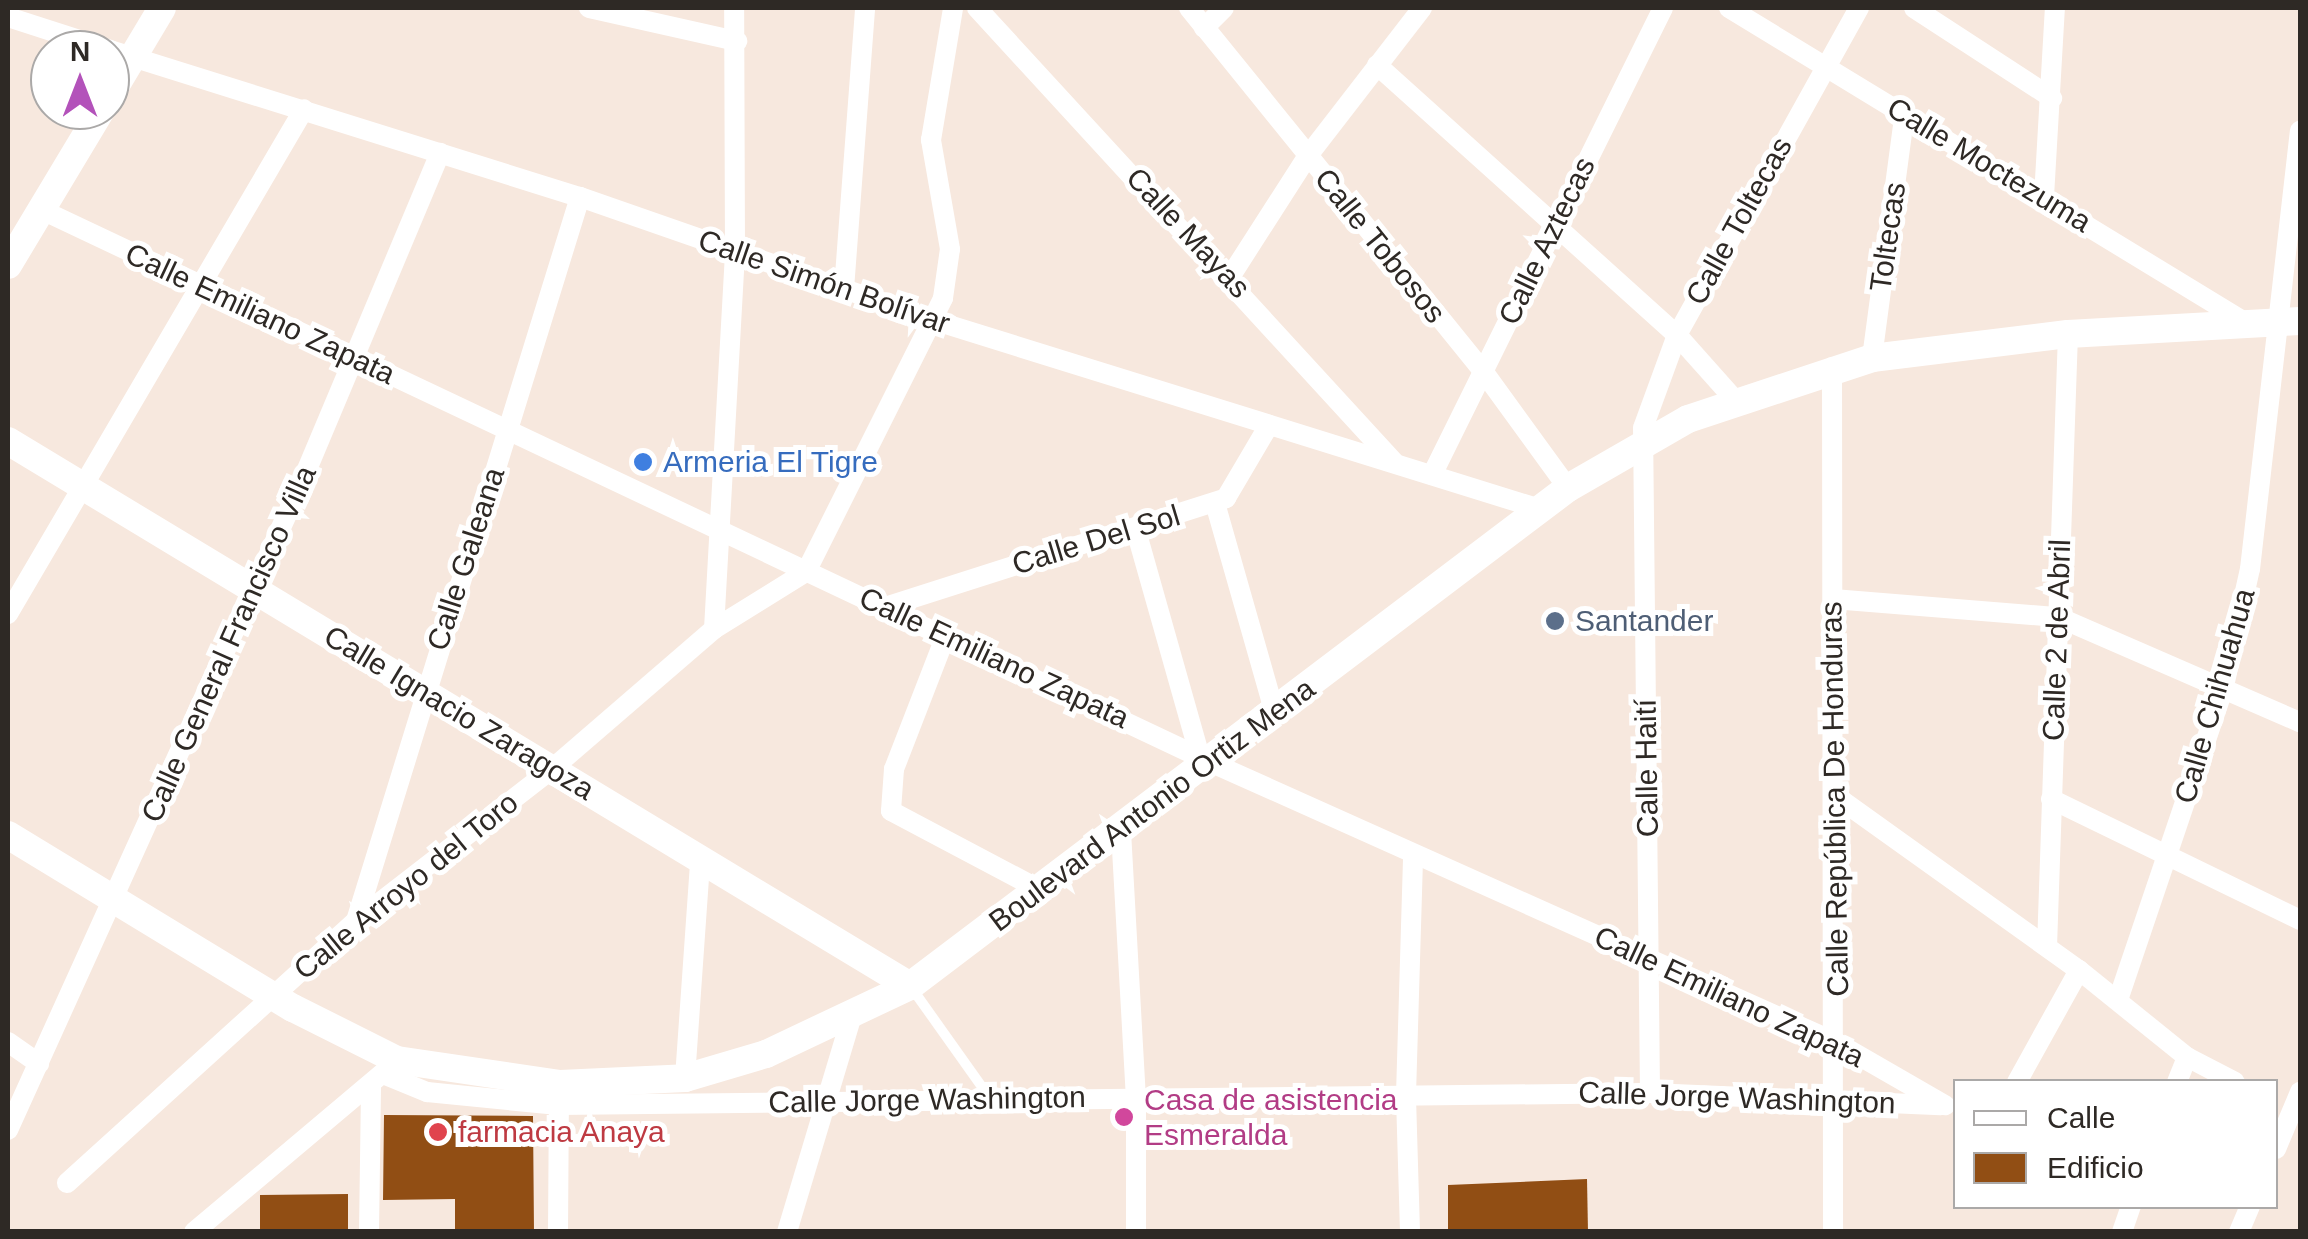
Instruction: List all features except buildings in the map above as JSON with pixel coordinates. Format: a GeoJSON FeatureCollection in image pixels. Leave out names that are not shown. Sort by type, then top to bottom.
{"type":"FeatureCollection","features":[{"type":"Feature","properties":{"kind":"main road"},"geometry":{"type":"LineString","coordinates":[[130,39],[162,8]]}},
{"type":"Feature","properties":{"kind":"main road"},"geometry":{"type":"LineString","coordinates":[[8,265],[89,130]]}},
{"type":"Feature","properties":{"kind":"main road","name":"Boulevard Antonio Ortiz Mena"},"geometry":{"type":"LineString","coordinates":[[8,835],[292,1008],[384,1073],[559,1094],[685,1078],[766,1054],[851,1018],[910,986],[1121,831],[1205,757],[1275,713],[1568,488],[1640,444],[1734,399],[1872,358],[2068,334],[2288,322]]}},
{"type":"Feature","properties":{"kind":"main road","name":"Calle Ignacio Zaragoza"},"geometry":{"type":"LineString","coordinates":[[8,441],[910,986]]}},
{"type":"Feature","properties":{"kind":"street"},"geometry":{"type":"LineString","coordinates":[[589,8],[738,42]]}},
{"type":"Feature","properties":{"kind":"street"},"geometry":{"type":"LineString","coordinates":[[714,629],[724,534],[735,250],[738,42],[734,8]]}},
{"type":"Feature","properties":{"kind":"street"},"geometry":{"type":"LineString","coordinates":[[844,289],[865,8]]}},
{"type":"Feature","properties":{"kind":"street"},"geometry":{"type":"LineString","coordinates":[[806,572],[936,321],[950,248],[931,140],[954,8]]}},
{"type":"Feature","properties":{"kind":"street","name":"Calle Mayas"},"geometry":{"type":"LineString","coordinates":[[977,8],[1230,277],[1394,462]]}},
{"type":"Feature","properties":{"kind":"street","name":"Calle Tobosos"},"geometry":{"type":"LineString","coordinates":[[1189,8],[1483,371],[1568,488]]}},
{"type":"Feature","properties":{"kind":"street"},"geometry":{"type":"LineString","coordinates":[[1204,28],[1224,8]]}},
{"type":"Feature","properties":{"kind":"street"},"geometry":{"type":"LineString","coordinates":[[1230,277],[1307,157],[1422,8]]}},
{"type":"Feature","properties":{"kind":"street","name":"Calle Aztecas"},"geometry":{"type":"LineString","coordinates":[[1432,475],[1663,8]]}},
{"type":"Feature","properties":{"kind":"street","name":"Calle Moctezuma"},"geometry":{"type":"LineString","coordinates":[[1728,8],[2248,324]]}},
{"type":"Feature","properties":{"kind":"street","name":"Calle Toltecas"},"geometry":{"type":"LineString","coordinates":[[1640,444],[1677,335],[1859,8]]}},
{"type":"Feature","properties":{"kind":"street"},"geometry":{"type":"LineString","coordinates":[[1914,8],[2052,98]]}},
{"type":"Feature","properties":{"kind":"street"},"geometry":{"type":"LineString","coordinates":[[2044,197],[2055,8]]}},
{"type":"Feature","properties":{"kind":"street","name":"Calle Simón Bolívar"},"geometry":{"type":"LineString","coordinates":[[8,17],[48,30]]}},
{"type":"Feature","properties":{"kind":"street","name":"Calle Simón Bolívar"},"geometry":{"type":"LineString","coordinates":[[130,56],[580,197],[936,321],[1540,510]]}},
{"type":"Feature","properties":{"kind":"street"},"geometry":{"type":"LineString","coordinates":[[1377,65],[1553,228],[1677,335],[1734,399]]}},
{"type":"Feature","properties":{"kind":"street"},"geometry":{"type":"LineString","coordinates":[[8,614],[80,487],[202,289],[304,109]]}},
{"type":"Feature","properties":{"kind":"street","name":"Toltecas"},"geometry":{"type":"LineString","coordinates":[[1872,358],[1904,117]]}},
{"type":"Feature","properties":{"kind":"street","name":"Calle Chihuahua"},"geometry":{"type":"LineString","coordinates":[[2118,1000],[2224,686],[2250,569],[2288,322],[2300,131]]}},
{"type":"Feature","properties":{"kind":"street","name":"Calle General Francisco Villa"},"geometry":{"type":"LineString","coordinates":[[8,1130],[356,358],[440,153]]}},
{"type":"Feature","properties":{"kind":"street","name":"Calle Galeana"},"geometry":{"type":"LineString","coordinates":[[356,921],[423,689],[580,197]]}},
{"type":"Feature","properties":{"kind":"street","name":"Calle Emiliano Zapata"},"geometry":{"type":"LineString","coordinates":[[42,210],[202,289],[1413,855],[1837,1044],[1950,1106]]}},
{"type":"Feature","properties":{"kind":"street","name":"Calle 2 de Abril"},"geometry":{"type":"LineString","coordinates":[[2047,947],[2068,334]]}},
{"type":"Feature","properties":{"kind":"street","name":"Calle República De Honduras"},"geometry":{"type":"LineString","coordinates":[[1832,367],[1837,797],[1833,1232]]}},
{"type":"Feature","properties":{"kind":"street","name":"Calle Del Sol"},"geometry":{"type":"LineString","coordinates":[[885,606],[1215,503],[1237,488],[1269,426]]}},
{"type":"Feature","properties":{"kind":"street","name":"Calle Haití"},"geometry":{"type":"LineString","coordinates":[[1640,444],[1652,960],[1650,1093]]}},
{"type":"Feature","properties":{"kind":"street"},"geometry":{"type":"LineString","coordinates":[[1215,503],[1275,713]]}},
{"type":"Feature","properties":{"kind":"street"},"geometry":{"type":"LineString","coordinates":[[1135,527],[1205,757]]}},
{"type":"Feature","properties":{"kind":"street","name":"Calle Arroyo del Toro"},"geometry":{"type":"LineString","coordinates":[[67,1184],[356,921],[553,768],[714,629],[806,572]]}},
{"type":"Feature","properties":{"kind":"street"},"geometry":{"type":"LineString","coordinates":[[1833,599],[2058,617],[2300,722]]}},
{"type":"Feature","properties":{"kind":"street"},"geometry":{"type":"LineString","coordinates":[[946,635],[894,769],[888,804],[896,816],[1042,891]]}},
{"type":"Feature","properties":{"kind":"street"},"geometry":{"type":"LineString","coordinates":[[1837,797],[2079,970],[2187,1057],[2228,1079]]}},
{"type":"Feature","properties":{"kind":"street"},"geometry":{"type":"LineString","coordinates":[[2050,799],[2169,853],[2300,920]]}},
{"type":"Feature","properties":{"kind":"street"},"geometry":{"type":"LineString","coordinates":[[1121,831],[1136,1097],[1136,1232]]}},
{"type":"Feature","properties":{"kind":"street"},"geometry":{"type":"LineString","coordinates":[[1410,1232],[1406,1095],[1413,855]]}},
{"type":"Feature","properties":{"kind":"street"},"geometry":{"type":"LineString","coordinates":[[685,1078],[700,861]]}},
{"type":"Feature","properties":{"kind":"street"},"geometry":{"type":"LineString","coordinates":[[2020,1079],[2079,970]]}},
{"type":"Feature","properties":{"kind":"street"},"geometry":{"type":"LineString","coordinates":[[787,1232],[851,1018]]}},
{"type":"Feature","properties":{"kind":"street"},"geometry":{"type":"LineString","coordinates":[[8,1042],[40,1064]]}},
{"type":"Feature","properties":{"kind":"street"},"geometry":{"type":"LineString","coordinates":[[2179,1079],[2187,1057]]}},
{"type":"Feature","properties":{"kind":"street"},"geometry":{"type":"LineString","coordinates":[[194,1232],[384,1073]]}},
{"type":"Feature","properties":{"kind":"street"},"geometry":{"type":"LineString","coordinates":[[369,1232],[384,1073]]}},
{"type":"Feature","properties":{"kind":"street","name":"Calle Jorge Washington"},"geometry":{"type":"LineString","coordinates":[[559,1094],[823,1102],[1650,1093],[1837,1098],[1950,1106]]}},
{"type":"Feature","properties":{"kind":"street"},"geometry":{"type":"LineString","coordinates":[[558,1232],[559,1094]]}},
{"type":"Feature","properties":{"kind":"street"},"geometry":{"type":"LineString","coordinates":[[2278,1144],[2292,1105]]}},
{"type":"Feature","properties":{"kind":"lane"},"geometry":{"type":"LineString","coordinates":[[910,986],[990,1098]]}},
{"type":"Feature","properties":{"kind":"place","name":"Armeria El Tigre"},"geometry":{"type":"Point","coordinates":[643,462]}},
{"type":"Feature","properties":{"kind":"place","name":"Santander"},"geometry":{"type":"Point","coordinates":[1555,621]}},
{"type":"Feature","properties":{"kind":"place","name":"Casa de asistencia Esmeralda"},"geometry":{"type":"Point","coordinates":[1124,1117]}},
{"type":"Feature","properties":{"kind":"place","name":"farmacia Anaya"},"geometry":{"type":"Point","coordinates":[438,1132]}}]}
